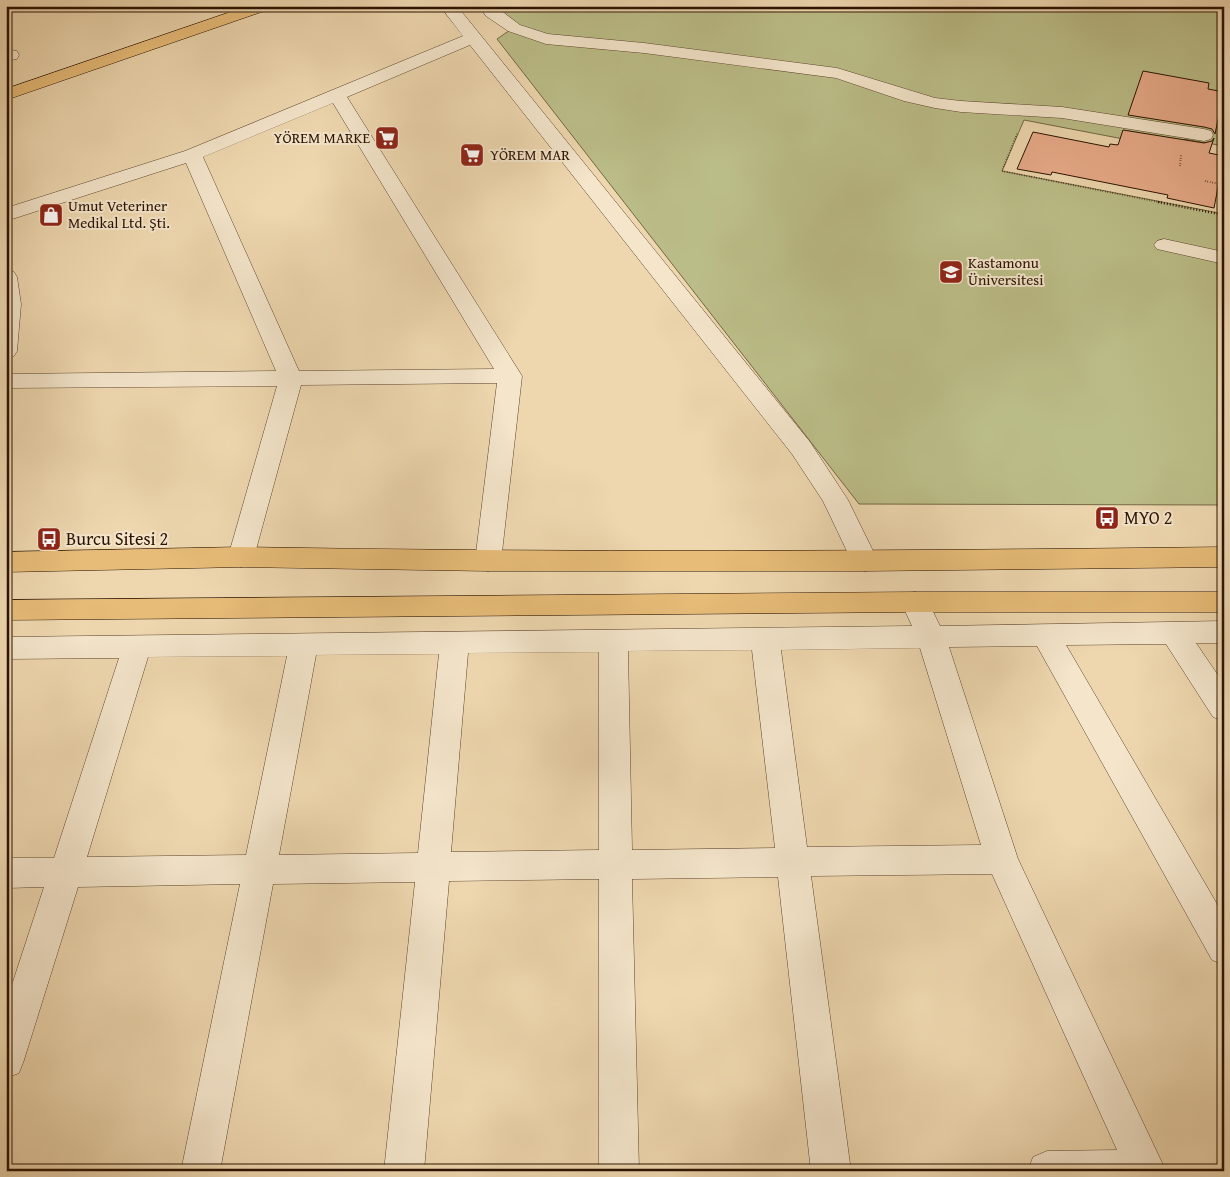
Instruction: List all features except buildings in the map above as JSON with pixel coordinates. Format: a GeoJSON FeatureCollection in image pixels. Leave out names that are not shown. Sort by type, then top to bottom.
{"type":"FeatureCollection","features":[{"type":"Feature","properties":{"kind":"main road"},"geometry":{"type":"LineString","coordinates":[[6,95],[264,6]]}},
{"type":"Feature","properties":{"kind":"main road"},"geometry":{"type":"LineString","coordinates":[[6,562],[241,556],[488,561],[864,561],[1224,557]]}},
{"type":"Feature","properties":{"kind":"main road"},"geometry":{"type":"LineString","coordinates":[[6,610],[915,602],[1224,602]]}},
{"type":"Feature","properties":{"kind":"street"},"geometry":{"type":"LineString","coordinates":[[448,6],[801,448],[835,500],[864,561]]}},
{"type":"Feature","properties":{"kind":"street"},"geometry":{"type":"LineString","coordinates":[[487,6],[492,13],[514,28],[546,40],[644,48],[836,73],[863,80],[897,94],[933,103],[967,108],[1042,110],[1204,135]]}},
{"type":"Feature","properties":{"kind":"street"},"geometry":{"type":"LineString","coordinates":[[6,214],[192,155],[473,38]]}},
{"type":"Feature","properties":{"kind":"street"},"geometry":{"type":"LineString","coordinates":[[336,94],[510,376],[488,561]]}},
{"type":"Feature","properties":{"kind":"street"},"geometry":{"type":"LineString","coordinates":[[192,155],[291,378],[241,556]]}},
{"type":"Feature","properties":{"kind":"street"},"geometry":{"type":"LineString","coordinates":[[1164,245],[1224,258]]}},
{"type":"Feature","properties":{"kind":"street"},"geometry":{"type":"LineString","coordinates":[[6,277],[10,288],[9,332],[6,351]]}},
{"type":"Feature","properties":{"kind":"street"},"geometry":{"type":"LineString","coordinates":[[6,381],[510,376]]}},
{"type":"Feature","properties":{"kind":"street"},"geometry":{"type":"LineString","coordinates":[[915,602],[931,637],[1002,859],[1146,1170],[1047,1171]]}},
{"type":"Feature","properties":{"kind":"street"},"geometry":{"type":"LineString","coordinates":[[6,648],[1224,632]]}},
{"type":"Feature","properties":{"kind":"street"},"geometry":{"type":"LineString","coordinates":[[1174,633],[1224,709]]}},
{"type":"Feature","properties":{"kind":"street"},"geometry":{"type":"LineString","coordinates":[[1045,634],[1224,948]]}},
{"type":"Feature","properties":{"kind":"street"},"geometry":{"type":"LineString","coordinates":[[765,638],[831,1171]]}},
{"type":"Feature","properties":{"kind":"street"},"geometry":{"type":"LineString","coordinates":[[613,640],[619,1171]]}},
{"type":"Feature","properties":{"kind":"street"},"geometry":{"type":"LineString","coordinates":[[404,1171],[455,642]]}},
{"type":"Feature","properties":{"kind":"street"},"geometry":{"type":"LineString","coordinates":[[200,1171],[304,644]]}},
{"type":"Feature","properties":{"kind":"street"},"geometry":{"type":"LineString","coordinates":[[6,1060],[137,646]]}},
{"type":"Feature","properties":{"kind":"street"},"geometry":{"type":"LineString","coordinates":[[6,873],[1002,859]]}},
{"type":"Feature","properties":{"kind":"path"},"geometry":{"type":"LineString","coordinates":[[1020,128],[1002,171],[1224,215]]}},
{"type":"Feature","properties":{"kind":"path"},"geometry":{"type":"LineString","coordinates":[[1205,181],[1224,185]]}},
{"type":"Feature","properties":{"kind":"green space","name":"Kastamonu Üniversitesi"},"geometry":{"type":"Polygon","coordinates":[[[487,6],[914,6],[926,11],[999,6],[1224,6],[1224,146],[1184,139],[1181,150],[1024,120],[1002,171],[1224,214],[1224,505],[859,504],[497,39],[513,28],[487,6]]]}},
{"type":"Feature","properties":{"kind":"place","name":"YÖREM MARKE"},"geometry":{"type":"Point","coordinates":[387,138]}},
{"type":"Feature","properties":{"kind":"place","name":"YÖREM MAR"},"geometry":{"type":"Point","coordinates":[472,155]}},
{"type":"Feature","properties":{"kind":"place","name":"Umut Veteriner Medikal Ltd. Şti."},"geometry":{"type":"Point","coordinates":[51,215]}},
{"type":"Feature","properties":{"kind":"place","name":"Kastamonu Üniversitesi"},"geometry":{"type":"Point","coordinates":[951,272]}},
{"type":"Feature","properties":{"kind":"place","name":"MYO 2"},"geometry":{"type":"Point","coordinates":[1107,518]}},
{"type":"Feature","properties":{"kind":"place","name":"Burcu Sitesi 2"},"geometry":{"type":"Point","coordinates":[49,539]}}]}
